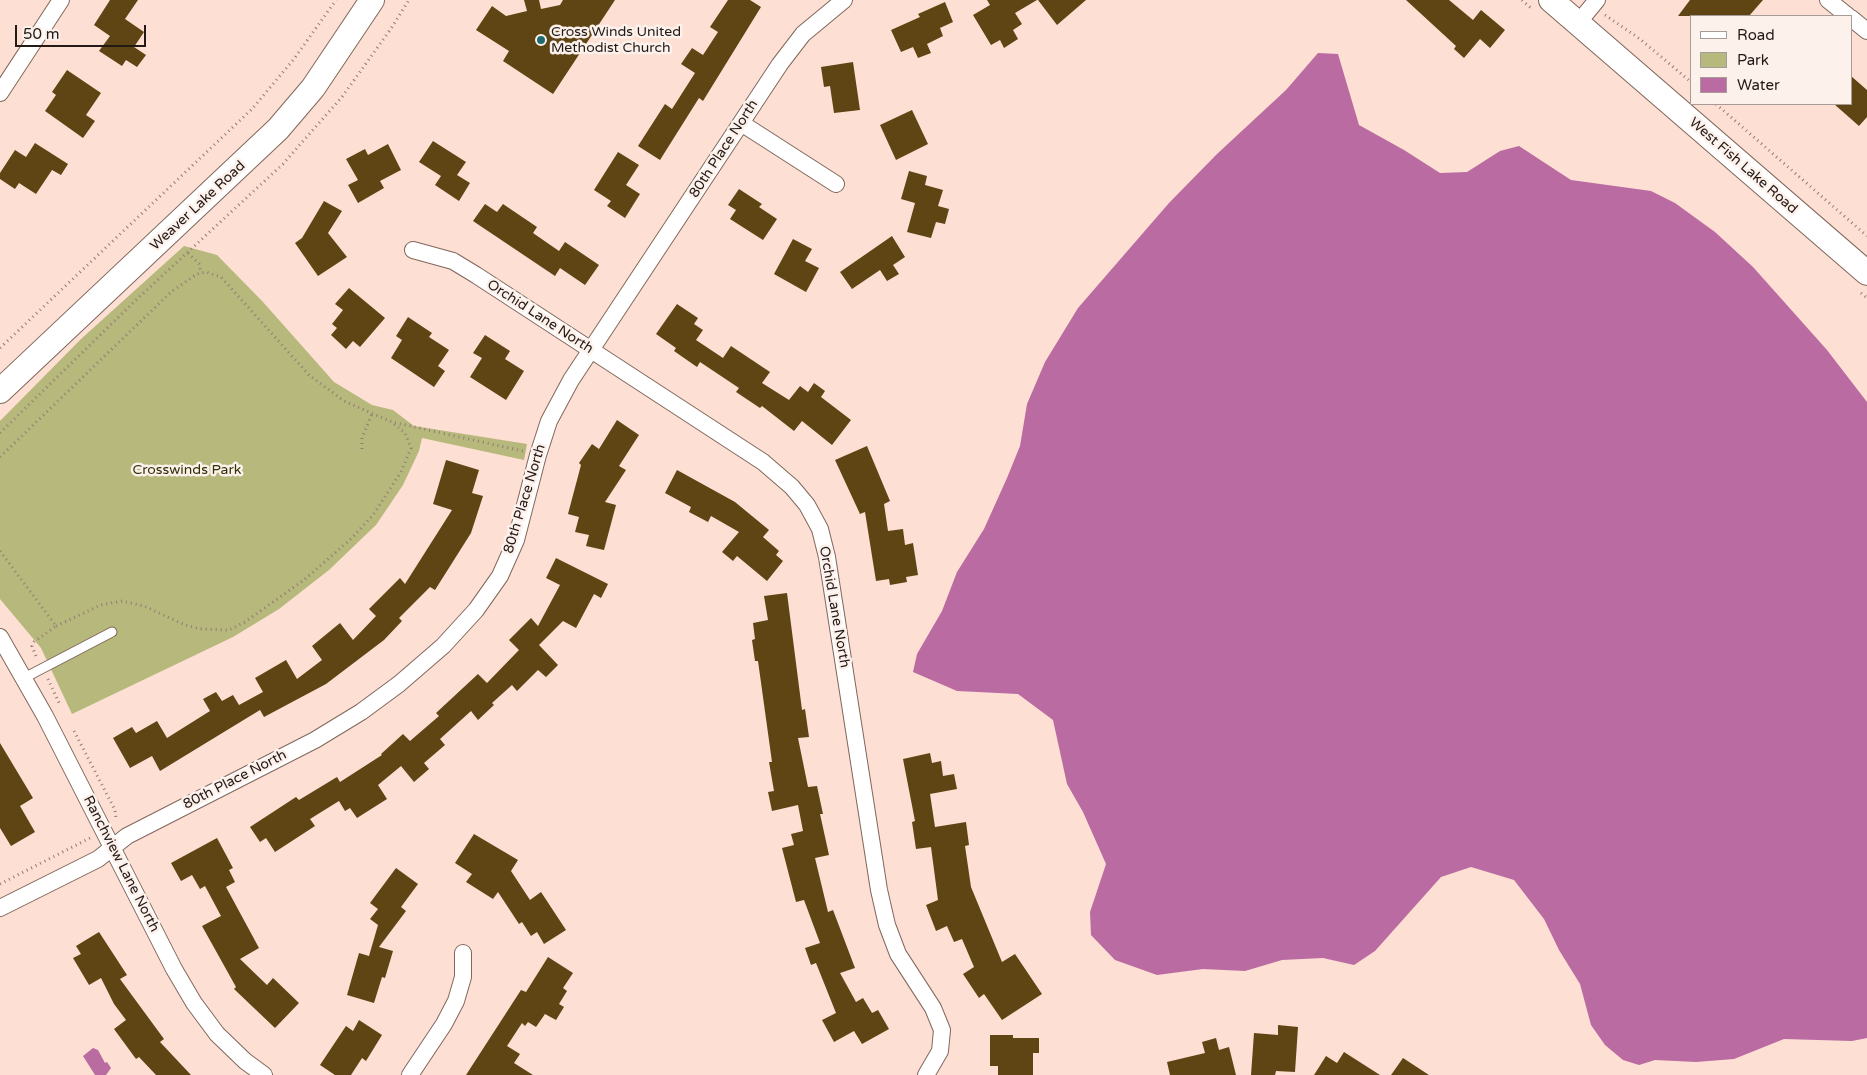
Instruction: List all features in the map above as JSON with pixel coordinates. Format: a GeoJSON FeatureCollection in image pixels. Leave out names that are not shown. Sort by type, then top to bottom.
{"type":"FeatureCollection","features":[{"type":"Feature","properties":{"kind":"main road","name":"Weaver Lake Road"},"geometry":{"type":"LineString","coordinates":[[0,391],[278,129],[313,88],[372,0]]}},
{"type":"Feature","properties":{"kind":"main road","name":"West Fish Lake Road"},"geometry":{"type":"LineString","coordinates":[[1543,6],[1589,10],[1867,272]]}},
{"type":"Feature","properties":{"kind":"street"},"geometry":{"type":"LineString","coordinates":[[0,93],[60,0]]}},
{"type":"Feature","properties":{"kind":"street","name":"80th Place North"},"geometry":{"type":"LineString","coordinates":[[0,908],[98,859],[127,836],[315,740],[399,684],[443,646],[476,610],[500,576],[516,540],[538,455],[549,421],[571,380],[780,64],[803,34],[844,0]]}},
{"type":"Feature","properties":{"kind":"street"},"geometry":{"type":"LineString","coordinates":[[1828,0],[1847,15]]}},
{"type":"Feature","properties":{"kind":"street"},"geometry":{"type":"LineString","coordinates":[[1852,19],[1867,31]]}},
{"type":"Feature","properties":{"kind":"street"},"geometry":{"type":"LineString","coordinates":[[741,123],[836,184]]}},
{"type":"Feature","properties":{"kind":"street","name":"Orchid Lane North"},"geometry":{"type":"LineString","coordinates":[[413,250],[453,261],[763,462],[792,487],[807,504],[820,529],[827,557],[879,890],[887,925],[898,954],[933,1008],[942,1030],[940,1051],[926,1075]]}},
{"type":"Feature","properties":{"kind":"street","name":"Ranchview Lane North"},"geometry":{"type":"LineString","coordinates":[[0,637],[24,678],[113,847],[174,969],[194,1003],[217,1034],[245,1061],[264,1075]]}},
{"type":"Feature","properties":{"kind":"street"},"geometry":{"type":"LineString","coordinates":[[410,1075],[444,1024],[456,1001],[462,977],[463,953]]}},
{"type":"Feature","properties":{"kind":"lane"},"geometry":{"type":"LineString","coordinates":[[24,678],[112,632]]}},
{"type":"Feature","properties":{"kind":"path"},"geometry":{"type":"LineString","coordinates":[[0,348],[252,108],[294,59],[336,0]]}},
{"type":"Feature","properties":{"kind":"path"},"geometry":{"type":"LineString","coordinates":[[0,433],[72,361],[276,170],[308,137],[364,68],[409,0]]}},
{"type":"Feature","properties":{"kind":"path"},"geometry":{"type":"LineString","coordinates":[[1522,0],[1543,6]]}},
{"type":"Feature","properties":{"kind":"path"},"geometry":{"type":"LineString","coordinates":[[1589,10],[1628,29],[1690,81]]}},
{"type":"Feature","properties":{"kind":"path"},"geometry":{"type":"LineString","coordinates":[[1717,105],[1867,236]]}},
{"type":"Feature","properties":{"kind":"path"},"geometry":{"type":"LineString","coordinates":[[188,252],[199,264],[201,272]]}},
{"type":"Feature","properties":{"kind":"path"},"geometry":{"type":"LineString","coordinates":[[0,457],[152,310],[184,282],[201,272],[221,277],[319,385],[344,401],[392,422],[538,455]]}},
{"type":"Feature","properties":{"kind":"path"},"geometry":{"type":"LineString","coordinates":[[362,449],[362,438],[372,414]]}},
{"type":"Feature","properties":{"kind":"path"},"geometry":{"type":"LineString","coordinates":[[56,626],[101,605],[122,601],[144,606],[200,629],[229,630],[245,622],[304,580],[352,538],[388,495],[402,472],[410,448],[405,433],[392,422]]}},
{"type":"Feature","properties":{"kind":"green space","name":"Crosswinds Park"},"geometry":{"type":"Polygon","coordinates":[[[184,246],[217,255],[263,302],[334,382],[372,405],[393,410],[414,426],[527,444],[524,460],[422,438],[419,451],[403,485],[376,525],[329,570],[279,609],[233,637],[72,714],[41,648],[0,599],[0,421],[81,339],[184,246]]]}},
{"type":"Feature","properties":{"kind":"water"},"geometry":{"type":"Polygon","coordinates":[[[1318,53],[1338,54],[1359,125],[1440,173],[1467,172],[1500,151],[1519,146],[1571,180],[1651,191],[1675,203],[1715,232],[1753,267],[1827,350],[1867,402],[1867,1038],[1852,1041],[1784,1039],[1734,1059],[1696,1062],[1655,1060],[1639,1065],[1623,1060],[1605,1045],[1591,1025],[1580,984],[1559,950],[1544,919],[1514,880],[1471,867],[1441,877],[1375,951],[1354,965],[1323,958],[1282,960],[1245,971],[1203,969],[1157,975],[1115,960],[1091,935],[1090,912],[1106,864],[1083,812],[1067,784],[1053,720],[1018,694],[957,691],[913,672],[917,654],[942,611],[957,572],[984,529],[1007,478],[1020,446],[1027,404],[1045,362],[1078,308],[1169,203],[1217,154],[1286,90],[1318,53]]]}},
{"type":"Feature","properties":{"kind":"water"},"geometry":{"type":"Polygon","coordinates":[[[93,1048],[98,1050],[105,1063],[107,1062],[111,1068],[106,1075],[95,1075],[83,1056],[93,1048]]]}},
{"type":"Feature","properties":{"kind":"building"},"geometry":{"type":"Polygon","coordinates":[[[110,0],[138,0],[125,19],[144,32],[134,47],[146,55],[137,67],[126,60],[122,66],[99,51],[110,36],[94,25],[110,0]]]}},
{"type":"Feature","properties":{"kind":"building","name":"Cross Winds United Methodist Church"},"geometry":{"type":"Polygon","coordinates":[[[524,0],[539,0],[541,9],[560,5],[563,0],[615,0],[553,94],[503,61],[509,51],[476,30],[492,6],[506,16],[527,11],[524,0]]]}},
{"type":"Feature","properties":{"kind":"building"},"geometry":{"type":"Polygon","coordinates":[[[728,0],[750,0],[761,7],[703,101],[699,98],[660,160],[638,146],[665,104],[672,109],[695,73],[681,64],[692,48],[703,55],[718,32],[710,27],[728,0]]]}},
{"type":"Feature","properties":{"kind":"building"},"geometry":{"type":"Polygon","coordinates":[[[987,0],[1037,0],[1015,13],[1022,24],[1013,30],[1018,39],[1004,48],[1000,40],[991,45],[973,15],[990,5],[987,0]]]}},
{"type":"Feature","properties":{"kind":"building"},"geometry":{"type":"Polygon","coordinates":[[[1038,0],[1086,0],[1057,25],[1038,0]]]}},
{"type":"Feature","properties":{"kind":"building"},"geometry":{"type":"Polygon","coordinates":[[[1406,0],[1449,0],[1473,20],[1481,10],[1505,30],[1490,48],[1480,39],[1464,58],[1454,49],[1456,46],[1406,0]]]}},
{"type":"Feature","properties":{"kind":"building"},"geometry":{"type":"Polygon","coordinates":[[[1690,0],[1763,0],[1750,15],[1678,16],[1690,0]]]}},
{"type":"Feature","properties":{"kind":"building"},"geometry":{"type":"Polygon","coordinates":[[[945,2],[953,22],[940,28],[943,36],[927,44],[931,53],[918,58],[913,47],[901,52],[891,30],[920,17],[918,14],[945,2]]]}},
{"type":"Feature","properties":{"kind":"building"},"geometry":{"type":"Polygon","coordinates":[[[853,62],[860,110],[834,113],[830,86],[824,87],[821,67],[853,62]]]}},
{"type":"Feature","properties":{"kind":"building"},"geometry":{"type":"Polygon","coordinates":[[[67,70],[101,93],[86,115],[95,121],[83,138],[45,111],[56,95],[52,92],[67,70]]]}},
{"type":"Feature","properties":{"kind":"building"},"geometry":{"type":"Polygon","coordinates":[[[1852,77],[1867,90],[1867,117],[1859,126],[1835,105],[1852,105],[1852,77]]]}},
{"type":"Feature","properties":{"kind":"building"},"geometry":{"type":"Polygon","coordinates":[[[912,110],[928,144],[896,160],[880,125],[912,110]]]}},
{"type":"Feature","properties":{"kind":"building"},"geometry":{"type":"Polygon","coordinates":[[[433,141],[466,162],[457,175],[470,183],[459,201],[435,185],[441,176],[419,162],[433,141]]]}},
{"type":"Feature","properties":{"kind":"building"},"geometry":{"type":"Polygon","coordinates":[[[35,143],[68,164],[61,175],[52,170],[36,194],[19,183],[15,189],[0,179],[0,173],[15,150],[26,157],[35,143]]]}},
{"type":"Feature","properties":{"kind":"building"},"geometry":{"type":"Polygon","coordinates":[[[388,144],[401,170],[380,181],[384,188],[358,203],[348,185],[358,180],[346,159],[365,149],[368,155],[388,144]]]}},
{"type":"Feature","properties":{"kind":"building"},"geometry":{"type":"Polygon","coordinates":[[[618,152],[639,165],[626,185],[640,194],[625,218],[607,206],[611,201],[594,190],[618,152]]]}},
{"type":"Feature","properties":{"kind":"building"},"geometry":{"type":"Polygon","coordinates":[[[909,171],[927,176],[925,185],[943,190],[938,206],[949,209],[945,224],[936,222],[931,238],[907,232],[915,203],[901,199],[909,171]]]}},
{"type":"Feature","properties":{"kind":"building"},"geometry":{"type":"Polygon","coordinates":[[[739,189],[762,204],[759,207],[777,219],[763,240],[730,219],[736,210],[728,205],[739,189]]]}},
{"type":"Feature","properties":{"kind":"building"},"geometry":{"type":"Polygon","coordinates":[[[324,201],[342,211],[328,233],[347,257],[318,276],[295,243],[302,238],[324,201]]]}},
{"type":"Feature","properties":{"kind":"building"},"geometry":{"type":"Polygon","coordinates":[[[485,204],[497,212],[503,204],[537,227],[533,233],[559,251],[565,242],[599,265],[585,285],[560,268],[555,276],[473,221],[485,204]]]}},
{"type":"Feature","properties":{"kind":"building"},"geometry":{"type":"Polygon","coordinates":[[[892,236],[905,257],[893,265],[899,274],[887,281],[880,270],[852,289],[840,272],[892,236]]]}},
{"type":"Feature","properties":{"kind":"building"},"geometry":{"type":"Polygon","coordinates":[[[793,239],[812,249],[805,261],[819,268],[806,292],[774,274],[793,239]]]}},
{"type":"Feature","properties":{"kind":"building"},"geometry":{"type":"Polygon","coordinates":[[[349,288],[385,318],[360,347],[353,341],[346,349],[331,335],[337,328],[332,324],[343,310],[335,304],[349,288]]]}},
{"type":"Feature","properties":{"kind":"building"},"geometry":{"type":"Polygon","coordinates":[[[677,304],[698,318],[694,324],[703,330],[696,340],[723,358],[731,346],[770,372],[762,383],[789,400],[800,386],[808,392],[814,383],[825,391],[821,397],[851,420],[832,445],[802,421],[794,431],[762,406],[760,408],[736,392],[739,388],[700,362],[697,367],[674,351],[676,348],[656,334],[677,304]]]}},
{"type":"Feature","properties":{"kind":"building"},"geometry":{"type":"Polygon","coordinates":[[[408,317],[432,333],[429,337],[449,350],[438,366],[445,371],[434,387],[391,358],[402,340],[396,336],[408,317]]]}},
{"type":"Feature","properties":{"kind":"building"},"geometry":{"type":"Polygon","coordinates":[[[485,335],[510,351],[505,359],[524,371],[506,400],[470,377],[482,358],[473,353],[485,335]]]}},
{"type":"Feature","properties":{"kind":"building"},"geometry":{"type":"Polygon","coordinates":[[[617,420],[639,435],[619,466],[626,470],[605,502],[616,505],[604,550],[586,546],[589,535],[575,532],[579,517],[568,514],[581,465],[579,463],[592,444],[599,449],[617,420]]]}},
{"type":"Feature","properties":{"kind":"building"},"geometry":{"type":"Polygon","coordinates":[[[867,446],[890,501],[884,504],[888,531],[903,529],[905,545],[913,543],[918,575],[906,577],[907,582],[890,585],[889,579],[876,581],[865,512],[860,514],[835,460],[867,446]]]}},
{"type":"Feature","properties":{"kind":"building"},"geometry":{"type":"Polygon","coordinates":[[[446,460],[479,470],[472,493],[483,496],[471,533],[435,590],[430,587],[399,618],[402,621],[384,640],[326,684],[264,717],[260,710],[160,771],[152,756],[130,768],[113,738],[132,727],[136,733],[157,721],[167,738],[210,711],[203,699],[216,692],[222,701],[233,695],[239,705],[263,692],[255,678],[286,660],[297,679],[322,660],[312,646],[340,623],[353,640],[376,616],[369,609],[400,578],[405,584],[452,510],[433,504],[446,460]]]}},
{"type":"Feature","properties":{"kind":"building"},"geometry":{"type":"Polygon","coordinates":[[[677,470],[735,502],[769,530],[763,537],[779,551],[776,555],[783,561],[767,581],[737,556],[733,561],[722,552],[739,532],[711,516],[708,522],[689,512],[691,507],[665,493],[677,470]]]}},
{"type":"Feature","properties":{"kind":"building"},"geometry":{"type":"Polygon","coordinates":[[[556,558],[608,584],[601,598],[594,594],[576,628],[563,621],[539,645],[558,665],[546,677],[538,670],[517,691],[512,685],[492,703],[494,705],[478,720],[471,711],[440,739],[445,745],[424,763],[429,769],[414,782],[401,766],[378,785],[387,799],[357,818],[350,808],[345,811],[339,801],[310,819],[315,826],[275,852],[266,838],[260,842],[250,827],[296,797],[299,800],[337,777],[340,782],[382,755],[403,734],[410,741],[439,716],[436,713],[478,674],[487,683],[519,650],[509,640],[531,618],[538,626],[560,585],[546,578],[556,558]]]}},
{"type":"Feature","properties":{"kind":"building"},"geometry":{"type":"Polygon","coordinates":[[[787,593],[802,710],[805,709],[809,737],[798,738],[808,787],[817,786],[823,814],[820,814],[829,855],[815,858],[828,912],[833,910],[855,968],[840,973],[856,1002],[863,998],[872,1013],[878,1010],[889,1029],[862,1044],[854,1031],[834,1042],[822,1020],[836,1013],[816,963],[811,965],[805,948],[820,943],[804,900],[796,902],[782,848],[794,845],[791,834],[803,831],[798,805],[772,811],[768,792],[774,791],[769,762],[772,762],[758,661],[755,661],[752,640],[755,639],[753,623],[768,620],[764,596],[787,593]]]}},
{"type":"Feature","properties":{"kind":"building"},"geometry":{"type":"Polygon","coordinates":[[[0,743],[33,798],[20,806],[35,832],[11,846],[0,828],[0,743]]]}},
{"type":"Feature","properties":{"kind":"building"},"geometry":{"type":"Polygon","coordinates":[[[930,753],[932,763],[941,761],[943,776],[954,774],[957,789],[930,794],[935,827],[966,822],[969,845],[965,846],[971,887],[1002,962],[1015,954],[1042,994],[1002,1020],[984,994],[979,998],[963,974],[974,967],[962,939],[954,942],[947,926],[936,931],[926,905],[938,900],[931,847],[916,849],[912,822],[915,821],[903,759],[930,753]]]}},
{"type":"Feature","properties":{"kind":"building"},"geometry":{"type":"Polygon","coordinates":[[[474,834],[518,860],[511,871],[530,900],[541,892],[566,930],[544,944],[537,932],[531,936],[522,922],[519,924],[498,892],[493,899],[466,882],[472,874],[455,863],[474,834]]]}},
{"type":"Feature","properties":{"kind":"building"},"geometry":{"type":"Polygon","coordinates":[[[217,838],[233,868],[229,870],[235,882],[226,887],[259,948],[240,959],[267,985],[273,978],[299,1003],[275,1028],[234,989],[236,987],[202,926],[221,916],[205,886],[200,889],[192,875],[181,881],[171,863],[217,838]]]}},
{"type":"Feature","properties":{"kind":"building"},"geometry":{"type":"Polygon","coordinates":[[[396,868],[418,884],[401,907],[406,911],[379,947],[393,951],[385,978],[382,977],[374,1003],[347,995],[359,953],[369,956],[378,925],[370,919],[378,909],[370,903],[396,868]]]}},
{"type":"Feature","properties":{"kind":"building"},"geometry":{"type":"Polygon","coordinates":[[[99,932],[127,975],[120,979],[164,1039],[160,1042],[191,1075],[156,1075],[139,1057],[136,1059],[114,1029],[126,1020],[114,1004],[101,978],[89,985],[73,958],[81,954],[76,946],[99,932]]]}},
{"type":"Feature","properties":{"kind":"building"},"geometry":{"type":"Polygon","coordinates":[[[548,957],[573,973],[563,988],[567,991],[559,1004],[564,1007],[556,1020],[545,1014],[536,1027],[528,1022],[525,1026],[522,1023],[507,1046],[520,1054],[514,1063],[533,1075],[466,1075],[521,990],[526,992],[548,957]]]}},
{"type":"Feature","properties":{"kind":"building"},"geometry":{"type":"Polygon","coordinates":[[[359,1020],[382,1035],[366,1061],[362,1058],[351,1075],[335,1075],[320,1065],[346,1026],[353,1031],[359,1020]]]}},
{"type":"Feature","properties":{"kind":"building"},"geometry":{"type":"Polygon","coordinates":[[[1278,1025],[1298,1027],[1295,1072],[1276,1071],[1275,1075],[1251,1075],[1254,1033],[1278,1035],[1278,1025]]]}},
{"type":"Feature","properties":{"kind":"building"},"geometry":{"type":"Polygon","coordinates":[[[990,1035],[1013,1035],[1013,1038],[1039,1038],[1039,1053],[1033,1053],[1033,1075],[998,1075],[998,1066],[990,1066],[990,1035]]]}},
{"type":"Feature","properties":{"kind":"building"},"geometry":{"type":"Polygon","coordinates":[[[1216,1038],[1219,1050],[1229,1047],[1236,1075],[1170,1075],[1167,1062],[1205,1053],[1202,1042],[1216,1038]]]}},
{"type":"Feature","properties":{"kind":"building"},"geometry":{"type":"Polygon","coordinates":[[[1344,1052],[1380,1075],[1314,1075],[1326,1056],[1337,1063],[1344,1052]]]}},
{"type":"Feature","properties":{"kind":"building"},"geometry":{"type":"Polygon","coordinates":[[[1403,1058],[1429,1075],[1391,1075],[1403,1058]]]}},
{"type":"Feature","properties":{"kind":"place","name":"Cross Winds United Methodist Church"},"geometry":{"type":"Point","coordinates":[541,40]}}]}
